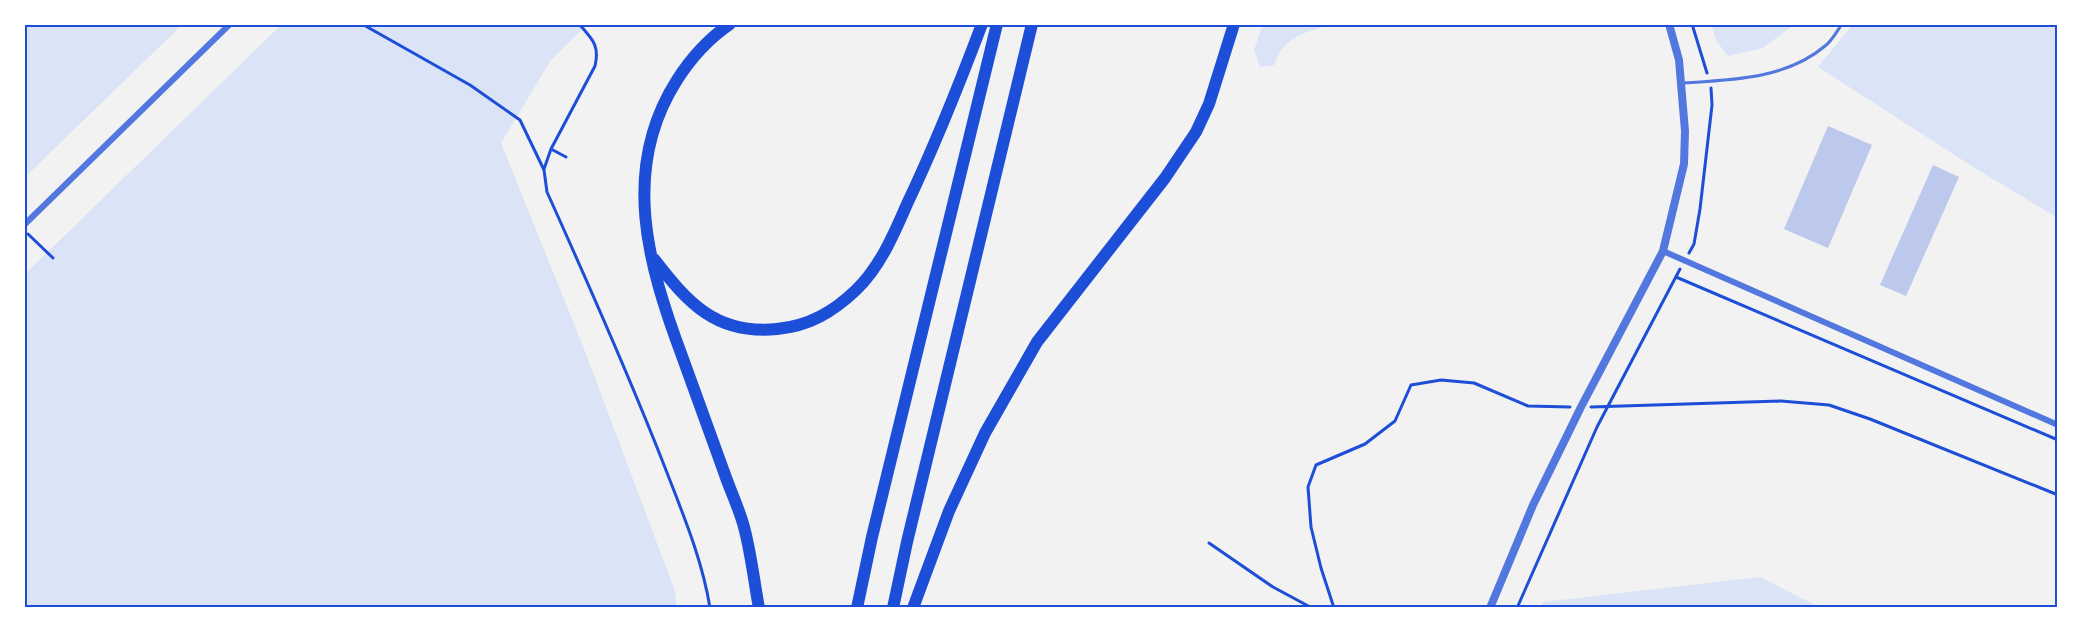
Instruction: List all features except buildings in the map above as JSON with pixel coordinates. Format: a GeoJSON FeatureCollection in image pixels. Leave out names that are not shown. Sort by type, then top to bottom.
{"type":"FeatureCollection","features":[{"type":"Feature","properties":{"kind":"highway"},"geometry":{"type":"LineString","coordinates":[[730,24],[705,44],[695,56],[669,92],[660,111],[653,132],[645,175],[645,225],[662,303],[744,528],[759,608]]}},
{"type":"Feature","properties":{"kind":"highway"},"geometry":{"type":"LineString","coordinates":[[650,254],[679,291],[697,308],[715,320],[733,327],[761,331],[803,325],[822,317],[857,289],[875,266],[894,234],[927,162],[982,24]]}},
{"type":"Feature","properties":{"kind":"highway"},"geometry":{"type":"LineString","coordinates":[[857,608],[997,24]]}},
{"type":"Feature","properties":{"kind":"highway"},"geometry":{"type":"LineString","coordinates":[[893,608],[909,530],[1032,24]]}},
{"type":"Feature","properties":{"kind":"highway"},"geometry":{"type":"LineString","coordinates":[[913,608],[949,511],[985,433],[1037,342],[1165,178],[1196,132],[1209,104],[1234,24]]}},
{"type":"Feature","properties":{"kind":"street"},"geometry":{"type":"LineString","coordinates":[[24,225],[230,24]]}},
{"type":"Feature","properties":{"kind":"street"},"geometry":{"type":"LineString","coordinates":[[1490,608],[1533,505],[1581,407],[1663,251],[1683,164],[1685,131],[1682,84],[1669,24]]}},
{"type":"Feature","properties":{"kind":"street"},"geometry":{"type":"LineString","coordinates":[[1663,251],[2058,425]]}},
{"type":"Feature","properties":{"kind":"lane"},"geometry":{"type":"LineString","coordinates":[[1682,84],[1732,80],[1772,73],[1800,64],[1827,45],[1842,24]]}},
{"type":"Feature","properties":{"kind":"path"},"geometry":{"type":"LineString","coordinates":[[362,24],[470,84],[520,120],[544,170],[547,192],[631,381],[688,529],[705,580],[710,608]]}},
{"type":"Feature","properties":{"kind":"path"},"geometry":{"type":"LineString","coordinates":[[544,170],[551,149],[595,66],[598,54],[593,41],[579,24]]}},
{"type":"Feature","properties":{"kind":"path"},"geometry":{"type":"LineString","coordinates":[[551,149],[566,158]]}},
{"type":"Feature","properties":{"kind":"path"},"geometry":{"type":"LineString","coordinates":[[24,230],[54,258]]}},
{"type":"Feature","properties":{"kind":"path"},"geometry":{"type":"LineString","coordinates":[[1676,277],[2058,440]]}},
{"type":"Feature","properties":{"kind":"path"},"geometry":{"type":"LineString","coordinates":[[1334,608],[1311,527],[1308,487],[1316,465],[1365,444],[1395,422],[1412,385],[1441,380],[1474,383],[1528,406],[1581,407],[1781,401],[1829,405],[2058,495]]}},
{"type":"Feature","properties":{"kind":"path"},"geometry":{"type":"LineString","coordinates":[[1209,543],[1273,586],[1312,608]]}},
{"type":"Feature","properties":{"kind":"shaded area"},"geometry":{"type":"Polygon","coordinates":[[[24,24],[183,24],[24,178],[24,24]]]}},
{"type":"Feature","properties":{"kind":"shaded area"},"geometry":{"type":"Polygon","coordinates":[[[282,24],[588,24],[551,60],[501,143],[583,346],[675,591],[677,608],[24,608],[24,275],[282,24]]]}},
{"type":"Feature","properties":{"kind":"shaded area"},"geometry":{"type":"Polygon","coordinates":[[[1263,24],[1331,24],[1289,41],[1278,55],[1274,65],[1260,67],[1254,50],[1263,24]]]}},
{"type":"Feature","properties":{"kind":"shaded area"},"geometry":{"type":"Polygon","coordinates":[[[1711,24],[1795,24],[1763,48],[1728,56],[1717,42],[1711,24]]]}},
{"type":"Feature","properties":{"kind":"shaded area"},"geometry":{"type":"Polygon","coordinates":[[[1853,24],[2058,24],[2058,218],[1978,170],[1818,67],[1853,24]]]}},
{"type":"Feature","properties":{"kind":"shaded area"},"geometry":{"type":"Polygon","coordinates":[[[1760,577],[1821,608],[1541,608],[1543,602],[1760,577]]]}}]}
